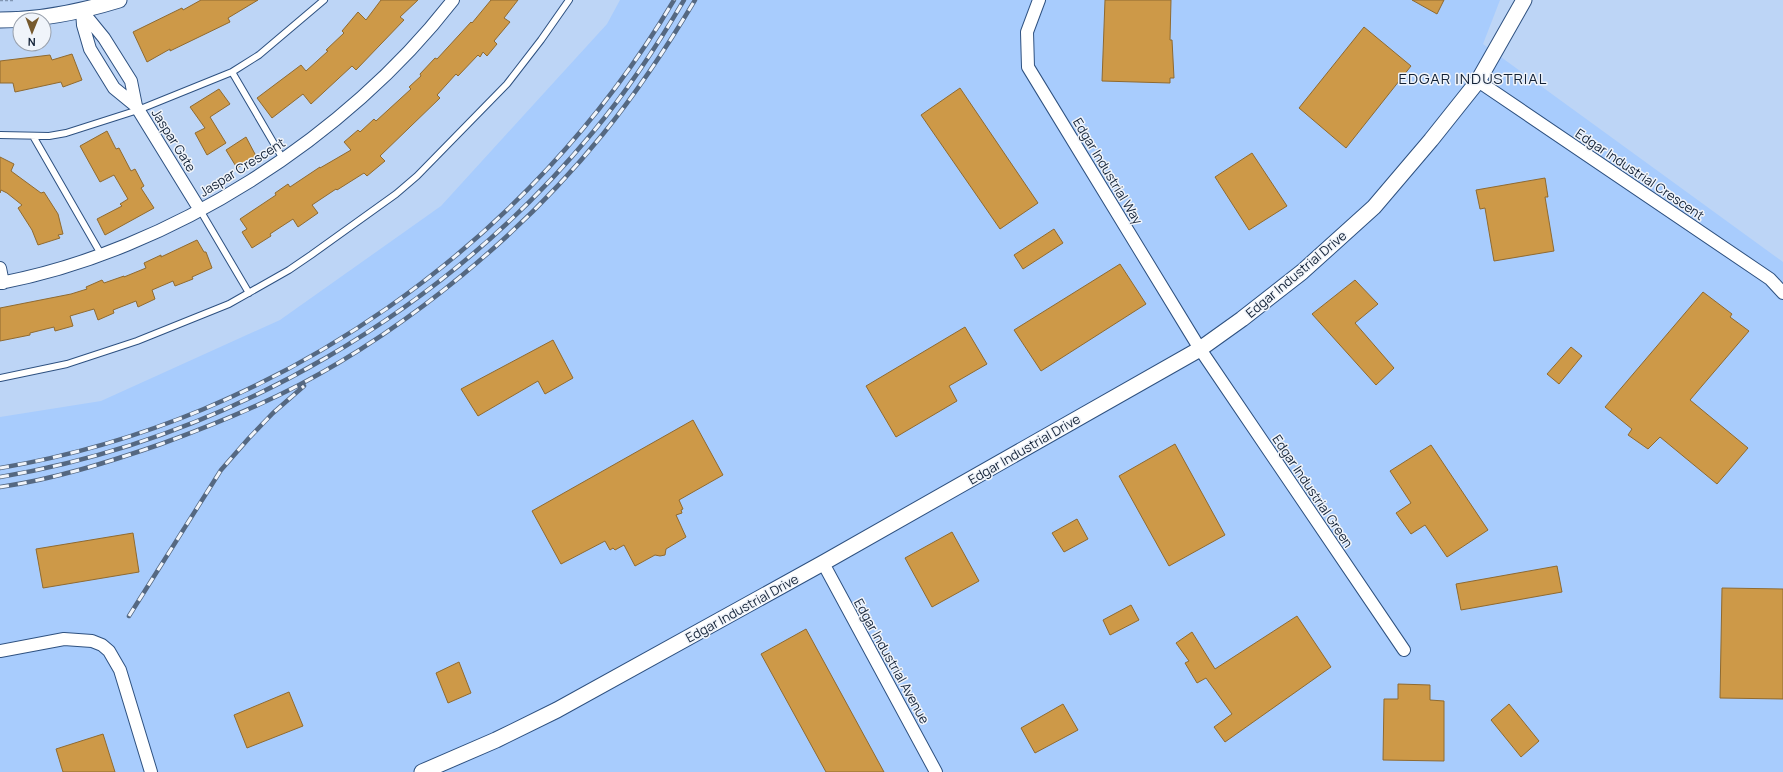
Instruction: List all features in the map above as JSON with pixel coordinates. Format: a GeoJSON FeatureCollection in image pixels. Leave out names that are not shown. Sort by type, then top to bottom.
{"type":"FeatureCollection","features":[{"type":"Feature","properties":{"kind":"street"},"geometry":{"type":"LineString","coordinates":[[0,20],[42,18],[82,11],[119,0]]}},
{"type":"Feature","properties":{"kind":"street","name":"Jaspar Crescent"},"geometry":{"type":"LineString","coordinates":[[2,283],[52,270],[129,244],[200,210],[240,187],[283,159],[341,114],[373,86],[404,56],[453,0]]}},
{"type":"Feature","properties":{"kind":"street","name":"Edgar Industrial Way"},"geometry":{"type":"LineString","coordinates":[[1039,0],[1027,32],[1028,67],[1200,348]]}},
{"type":"Feature","properties":{"kind":"street","name":"Edgar Industrial Drive"},"geometry":{"type":"LineString","coordinates":[[422,772],[496,740],[557,710],[823,564],[1200,348],[1242,320],[1302,272],[1374,207],[1431,140],[1478,81],[1524,0]]}},
{"type":"Feature","properties":{"kind":"street","name":"Jaspar Gate"},"geometry":{"type":"LineString","coordinates":[[82,11],[83,25],[90,49],[114,88],[137,108],[200,210]]}},
{"type":"Feature","properties":{"kind":"street","name":"Jaspar Gate"},"geometry":{"type":"LineString","coordinates":[[82,11],[104,38],[131,81],[137,108]]}},
{"type":"Feature","properties":{"kind":"street","name":"Edgar Industrial Crescent"},"geometry":{"type":"LineString","coordinates":[[1478,81],[1770,279],[1783,293]]}},
{"type":"Feature","properties":{"kind":"street"},"geometry":{"type":"LineString","coordinates":[[0,268],[2,283]]}},
{"type":"Feature","properties":{"kind":"street","name":"Edgar Industrial Green"},"geometry":{"type":"LineString","coordinates":[[1200,348],[1404,650]]}},
{"type":"Feature","properties":{"kind":"street","name":"Edgar Industrial Avenue"},"geometry":{"type":"LineString","coordinates":[[823,564],[936,772]]}},
{"type":"Feature","properties":{"kind":"street"},"geometry":{"type":"LineString","coordinates":[[0,651],[64,639],[92,641],[102,645],[109,651],[120,670],[151,772]]}},
{"type":"Feature","properties":{"kind":"lane"},"geometry":{"type":"LineString","coordinates":[[0,135],[33,136],[66,134],[232,72],[259,54],[324,0]]}},
{"type":"Feature","properties":{"kind":"lane"},"geometry":{"type":"LineString","coordinates":[[0,378],[67,364],[106,352],[228,304],[312,255],[396,194],[417,176],[507,84],[541,40],[569,0]]}},
{"type":"Feature","properties":{"kind":"lane"},"geometry":{"type":"LineString","coordinates":[[232,72],[283,159]]}},
{"type":"Feature","properties":{"kind":"lane"},"geometry":{"type":"LineString","coordinates":[[33,136],[101,254]]}},
{"type":"Feature","properties":{"kind":"lane"},"geometry":{"type":"LineString","coordinates":[[200,210],[249,293]]}},
{"type":"Feature","properties":{"kind":"path"},"geometry":{"type":"LineString","coordinates":[[0,0],[14,0]]}},
{"type":"Feature","properties":{"kind":"shaded area"},"geometry":{"type":"Polygon","coordinates":[[[620,0],[1500,0],[1483,44],[1783,262],[1783,772],[0,772],[0,417],[101,401],[280,320],[441,206],[607,24],[620,0]]]}},
{"type":"Feature","properties":{"kind":"building"},"geometry":{"type":"Polygon","coordinates":[[[201,0],[258,0],[228,18],[230,22],[170,51],[170,49],[147,62],[133,32],[182,8],[183,10],[201,0]]]}},
{"type":"Feature","properties":{"kind":"building"},"geometry":{"type":"Polygon","coordinates":[[[381,0],[418,0],[400,17],[404,20],[356,70],[352,66],[311,104],[303,94],[272,118],[257,98],[301,65],[306,71],[328,51],[326,50],[344,33],[342,31],[358,12],[366,20],[381,0]]]}},
{"type":"Feature","properties":{"kind":"building"},"geometry":{"type":"Polygon","coordinates":[[[491,0],[518,0],[504,18],[510,22],[494,41],[497,44],[487,56],[483,52],[480,57],[478,55],[458,76],[456,74],[437,95],[440,98],[380,156],[385,161],[367,176],[364,173],[312,205],[318,213],[298,227],[293,219],[252,248],[242,232],[247,229],[240,219],[276,195],[275,193],[288,184],[290,187],[320,167],[351,150],[344,142],[358,130],[360,132],[374,119],[376,121],[411,89],[409,87],[421,76],[420,74],[435,58],[437,59],[471,22],[472,23],[491,0]]]}},
{"type":"Feature","properties":{"kind":"building"},"geometry":{"type":"Polygon","coordinates":[[[1105,0],[1171,0],[1170,40],[1172,40],[1174,78],[1170,78],[1170,83],[1102,81],[1105,0]]]}},
{"type":"Feature","properties":{"kind":"building"},"geometry":{"type":"Polygon","coordinates":[[[1412,0],[1444,0],[1437,14],[1412,0]]]}},
{"type":"Feature","properties":{"kind":"building"},"geometry":{"type":"Polygon","coordinates":[[[1364,27],[1411,66],[1346,148],[1299,108],[1364,27]]]}},
{"type":"Feature","properties":{"kind":"building"},"geometry":{"type":"Polygon","coordinates":[[[72,54],[82,80],[63,87],[61,82],[15,92],[13,83],[0,83],[0,61],[50,55],[52,60],[72,54]]]}},
{"type":"Feature","properties":{"kind":"building"},"geometry":{"type":"Polygon","coordinates":[[[960,88],[1038,203],[1000,229],[921,115],[960,88]]]}},
{"type":"Feature","properties":{"kind":"building"},"geometry":{"type":"Polygon","coordinates":[[[219,89],[230,104],[210,117],[226,143],[207,155],[195,133],[205,128],[190,107],[219,89]]]}},
{"type":"Feature","properties":{"kind":"building"},"geometry":{"type":"Polygon","coordinates":[[[107,131],[116,149],[119,148],[131,171],[135,169],[144,186],[141,188],[154,208],[105,235],[97,219],[122,206],[120,204],[128,199],[114,175],[100,182],[80,146],[107,131]]]}},
{"type":"Feature","properties":{"kind":"building"},"geometry":{"type":"Polygon","coordinates":[[[246,137],[256,156],[237,168],[226,150],[246,137]]]}},
{"type":"Feature","properties":{"kind":"building"},"geometry":{"type":"Polygon","coordinates":[[[1252,153],[1287,206],[1249,230],[1215,177],[1252,153]]]}},
{"type":"Feature","properties":{"kind":"building"},"geometry":{"type":"Polygon","coordinates":[[[0,157],[14,164],[11,171],[41,193],[44,192],[58,214],[63,234],[58,235],[60,238],[38,245],[32,230],[18,208],[22,205],[7,193],[1,190],[0,193],[0,157]]]}},
{"type":"Feature","properties":{"kind":"building"},"geometry":{"type":"Polygon","coordinates":[[[1545,178],[1548,197],[1545,197],[1554,251],[1494,261],[1485,208],[1480,209],[1476,190],[1545,178]]]}},
{"type":"Feature","properties":{"kind":"building"},"geometry":{"type":"Polygon","coordinates":[[[1054,229],[1063,243],[1023,269],[1014,255],[1054,229]]]}},
{"type":"Feature","properties":{"kind":"building"},"geometry":{"type":"Polygon","coordinates":[[[197,240],[204,252],[206,252],[212,268],[192,277],[193,279],[175,286],[173,281],[152,290],[155,299],[138,307],[136,301],[113,310],[114,313],[98,320],[94,309],[70,316],[73,326],[55,331],[54,327],[30,333],[30,335],[0,341],[0,308],[71,294],[87,289],[86,287],[102,280],[104,283],[124,277],[146,268],[144,263],[161,255],[161,257],[197,240]]]}},
{"type":"Feature","properties":{"kind":"building"},"geometry":{"type":"Polygon","coordinates":[[[1120,264],[1146,304],[1041,371],[1014,330],[1120,264]]]}},
{"type":"Feature","properties":{"kind":"building"},"geometry":{"type":"Polygon","coordinates":[[[1355,280],[1378,304],[1355,323],[1394,368],[1376,385],[1312,314],[1355,280]]]}},
{"type":"Feature","properties":{"kind":"building"},"geometry":{"type":"Polygon","coordinates":[[[1703,292],[1732,314],[1730,317],[1749,331],[1690,400],[1748,448],[1717,484],[1660,437],[1648,449],[1628,435],[1632,429],[1605,407],[1703,292]]]}},
{"type":"Feature","properties":{"kind":"building"},"geometry":{"type":"Polygon","coordinates":[[[965,327],[987,364],[949,386],[957,401],[896,437],[866,386],[965,327]]]}},
{"type":"Feature","properties":{"kind":"building"},"geometry":{"type":"Polygon","coordinates":[[[553,340],[573,378],[545,394],[538,381],[478,416],[461,389],[553,340]]]}},
{"type":"Feature","properties":{"kind":"building"},"geometry":{"type":"Polygon","coordinates":[[[1571,347],[1582,356],[1559,384],[1547,374],[1571,347]]]}},
{"type":"Feature","properties":{"kind":"building"},"geometry":{"type":"Polygon","coordinates":[[[693,420],[723,475],[679,500],[683,509],[681,510],[682,513],[676,515],[686,537],[666,549],[665,555],[655,555],[635,566],[624,545],[615,550],[613,548],[610,550],[605,541],[561,564],[532,511],[693,420]]]}},
{"type":"Feature","properties":{"kind":"building"},"geometry":{"type":"Polygon","coordinates":[[[1175,444],[1225,535],[1169,566],[1119,476],[1175,444]]]}},
{"type":"Feature","properties":{"kind":"building"},"geometry":{"type":"Polygon","coordinates":[[[1431,445],[1488,530],[1447,557],[1425,525],[1411,534],[1396,513],[1411,503],[1390,471],[1431,445]]]}},
{"type":"Feature","properties":{"kind":"building"},"geometry":{"type":"Polygon","coordinates":[[[1077,519],[1088,539],[1064,552],[1052,533],[1077,519]]]}},
{"type":"Feature","properties":{"kind":"building"},"geometry":{"type":"Polygon","coordinates":[[[952,532],[979,581],[932,607],[905,558],[952,532]]]}},
{"type":"Feature","properties":{"kind":"building"},"geometry":{"type":"Polygon","coordinates":[[[133,533],[139,572],[43,588],[36,549],[133,533]]]}},
{"type":"Feature","properties":{"kind":"building"},"geometry":{"type":"Polygon","coordinates":[[[1557,566],[1562,592],[1461,610],[1456,584],[1557,566]]]}},
{"type":"Feature","properties":{"kind":"building"},"geometry":{"type":"Polygon","coordinates":[[[1722,588],[1783,589],[1783,699],[1720,698],[1722,588]]]}},
{"type":"Feature","properties":{"kind":"building"},"geometry":{"type":"Polygon","coordinates":[[[1131,605],[1139,620],[1110,635],[1103,620],[1131,605]]]}},
{"type":"Feature","properties":{"kind":"building"},"geometry":{"type":"Polygon","coordinates":[[[1297,616],[1331,667],[1225,742],[1214,727],[1232,714],[1206,678],[1197,683],[1185,663],[1189,661],[1176,643],[1192,632],[1215,669],[1297,616]]]}},
{"type":"Feature","properties":{"kind":"building"},"geometry":{"type":"Polygon","coordinates":[[[806,629],[884,772],[826,772],[761,654],[806,629]]]}},
{"type":"Feature","properties":{"kind":"building"},"geometry":{"type":"Polygon","coordinates":[[[459,662],[471,693],[448,703],[436,673],[459,662]]]}},
{"type":"Feature","properties":{"kind":"building"},"geometry":{"type":"Polygon","coordinates":[[[1398,684],[1430,685],[1430,700],[1444,701],[1444,761],[1383,760],[1384,699],[1398,699],[1398,684]]]}},
{"type":"Feature","properties":{"kind":"building"},"geometry":{"type":"Polygon","coordinates":[[[289,692],[303,726],[247,748],[234,715],[289,692]]]}},
{"type":"Feature","properties":{"kind":"building"},"geometry":{"type":"Polygon","coordinates":[[[1063,704],[1078,730],[1035,753],[1021,728],[1063,704]]]}},
{"type":"Feature","properties":{"kind":"building"},"geometry":{"type":"Polygon","coordinates":[[[1509,704],[1539,741],[1521,757],[1491,720],[1509,704]]]}},
{"type":"Feature","properties":{"kind":"building"},"geometry":{"type":"Polygon","coordinates":[[[103,734],[115,772],[63,772],[56,749],[103,734]]]}},
{"type":"Feature","properties":{"kind":"railway"},"geometry":{"type":"LineString","coordinates":[[0,468],[103,444],[203,409],[298,363],[388,308],[471,242],[547,169],[615,88],[674,0]]}},
{"type":"Feature","properties":{"kind":"railway"},"geometry":{"type":"LineString","coordinates":[[0,477],[85,458],[169,432],[250,398],[327,357],[401,310],[470,256],[534,197],[593,132],[618,101],[684,0]]}},
{"type":"Feature","properties":{"kind":"railway"},"geometry":{"type":"LineString","coordinates":[[0,487],[61,475],[102,463],[161,444],[214,424],[265,402],[299,385],[382,335],[423,306],[463,274],[538,207],[572,171],[616,118],[640,86],[695,0]]}},
{"type":"Feature","properties":{"kind":"railway"},"geometry":{"type":"LineString","coordinates":[[129,616],[221,470],[273,413],[304,386]]}},
{"type":"Feature","properties":{"kind":"district","name":"EDGAR INDUSTRIAL"},"geometry":{"type":"Point","coordinates":[1473,79]}}]}
